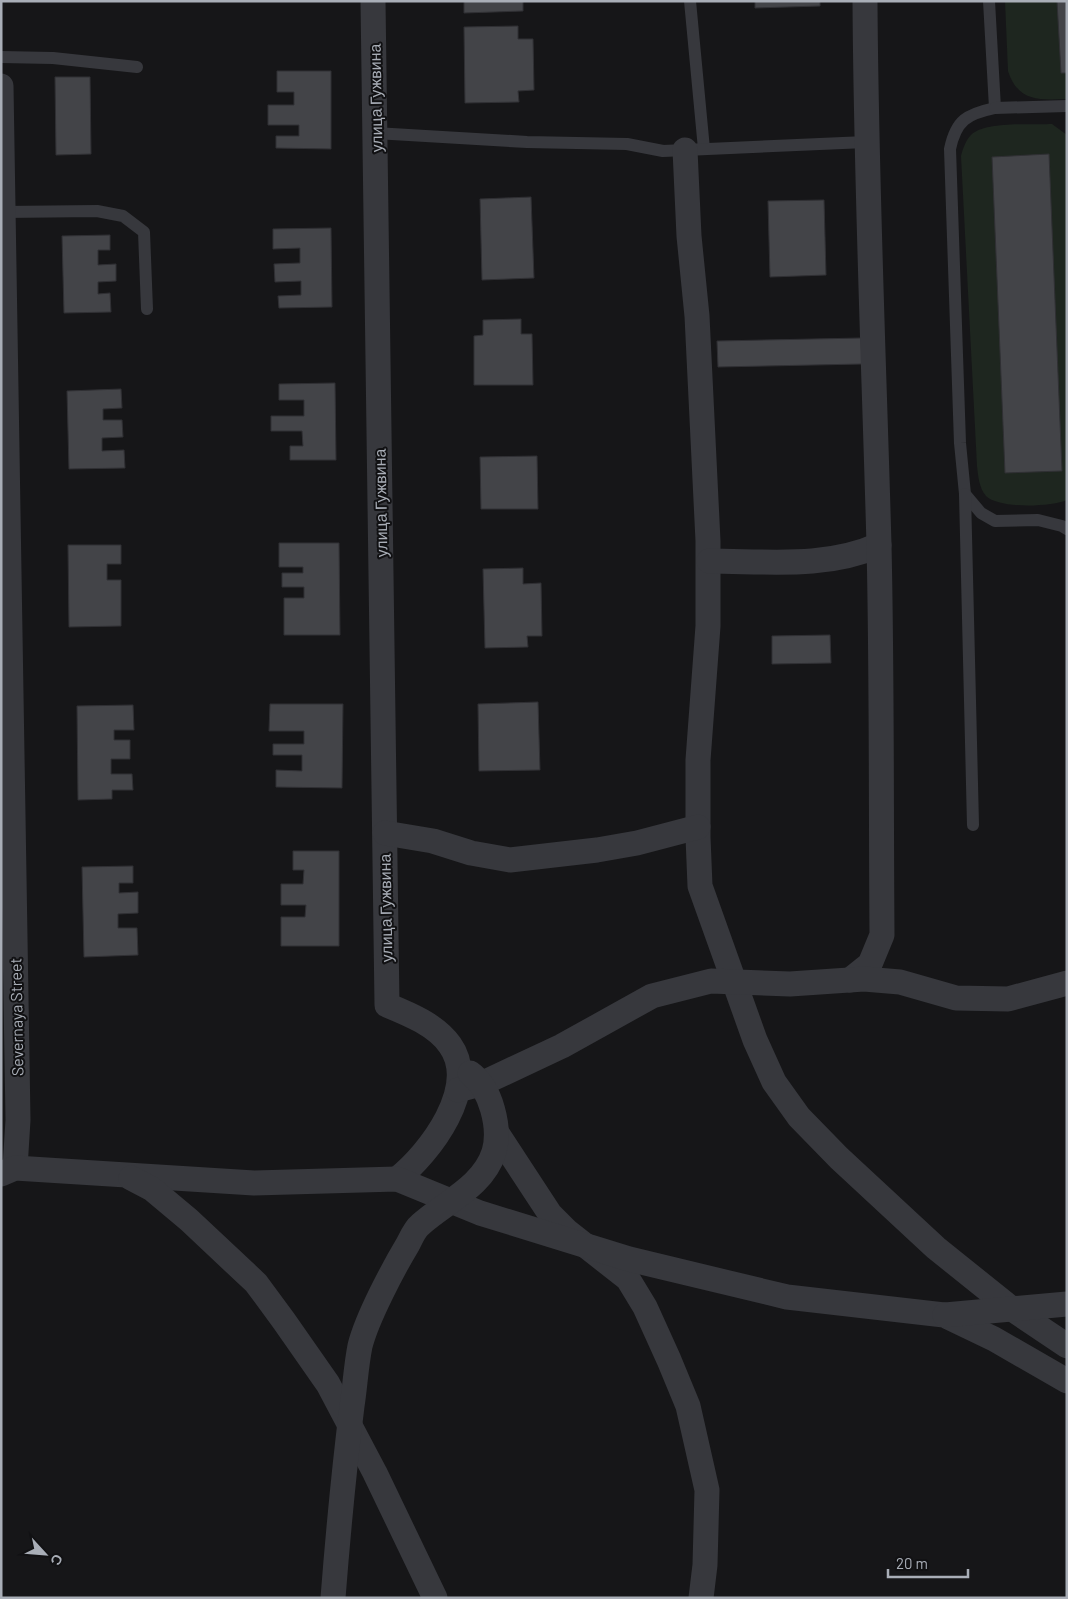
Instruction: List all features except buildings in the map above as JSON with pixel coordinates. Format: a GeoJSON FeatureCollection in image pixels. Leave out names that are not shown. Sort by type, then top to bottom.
{"type":"FeatureCollection","features":[{"type":"Feature","properties":{"kind":"street","name":"улица Гужвина"},"geometry":{"type":"LineString","coordinates":[[373,1],[387,1005],[418,1018],[450,1045],[466,1080]]}},
{"type":"Feature","properties":{"kind":"street"},"geometry":{"type":"LineString","coordinates":[[865,1],[866,142],[879,545],[882,935],[887,952],[901,973],[929,992]]}},
{"type":"Feature","properties":{"kind":"street","name":"Severnaya Street"},"geometry":{"type":"LineString","coordinates":[[1,86],[18,1120],[8,1171]]}},
{"type":"Feature","properties":{"kind":"street"},"geometry":{"type":"LineString","coordinates":[[694,149],[689,236],[697,316],[708,561],[708,626],[698,760],[700,886],[755,1040],[774,1082],[799,1117],[839,1158],[936,1248],[1012,1309],[1067,1346]]}},
{"type":"Feature","properties":{"kind":"street"},"geometry":{"type":"LineString","coordinates":[[708,561],[826,561],[848,556],[879,545]]}},
{"type":"Feature","properties":{"kind":"street"},"geometry":{"type":"LineString","coordinates":[[385,832],[433,841],[471,853],[510,860],[597,850],[637,843],[698,828]]}},
{"type":"Feature","properties":{"kind":"street"},"geometry":{"type":"LineString","coordinates":[[850,980],[870,964],[882,935]]}},
{"type":"Feature","properties":{"kind":"street"},"geometry":{"type":"LineString","coordinates":[[397,1179],[426,1152],[448,1117],[466,1080],[562,1046],[652,996],[711,982],[790,984],[850,980],[900,982],[929,992],[956,998],[1008,999],[1067,983]]}},
{"type":"Feature","properties":{"kind":"street"},"geometry":{"type":"LineString","coordinates":[[333,1598],[360,1346],[370,1320],[418,1226],[471,1186],[485,1170],[494,1152],[497,1132],[495,1116],[466,1080]]}},
{"type":"Feature","properties":{"kind":"street"},"geometry":{"type":"LineString","coordinates":[[497,1132],[550,1214],[568,1231],[628,1278],[645,1307],[688,1406],[707,1490],[705,1564],[701,1598]]}},
{"type":"Feature","properties":{"kind":"street"},"geometry":{"type":"LineString","coordinates":[[8,1171],[124,1175],[254,1183],[397,1179],[480,1213],[629,1259],[787,1297],[944,1315],[1067,1304]]}},
{"type":"Feature","properties":{"kind":"street"},"geometry":{"type":"LineString","coordinates":[[124,1175],[152,1189],[256,1283],[328,1384],[375,1473],[435,1598]]}},
{"type":"Feature","properties":{"kind":"street"},"geometry":{"type":"LineString","coordinates":[[944,1315],[994,1339],[1067,1381]]}},
{"type":"Feature","properties":{"kind":"lane"},"geometry":{"type":"LineString","coordinates":[[690,1],[694,149]]}},
{"type":"Feature","properties":{"kind":"lane"},"geometry":{"type":"LineString","coordinates":[[989,1],[995,108]]}},
{"type":"Feature","properties":{"kind":"lane"},"geometry":{"type":"LineString","coordinates":[[1,57],[52,58],[138,66]]}},
{"type":"Feature","properties":{"kind":"lane"},"geometry":{"type":"LineString","coordinates":[[972,825],[965,494],[960,443],[950,149],[954,131],[962,120],[976,112],[995,108],[1067,106]]}},
{"type":"Feature","properties":{"kind":"lane"},"geometry":{"type":"LineString","coordinates":[[375,133],[526,142],[627,144],[663,151],[866,142]]}},
{"type":"Feature","properties":{"kind":"lane"},"geometry":{"type":"LineString","coordinates":[[3,212],[97,211],[123,216],[144,232],[147,309]]}},
{"type":"Feature","properties":{"kind":"lane"},"geometry":{"type":"LineString","coordinates":[[965,494],[981,513],[995,521],[1038,520],[1067,529]]}},
{"type":"Feature","properties":{"kind":"shaded area"},"geometry":{"type":"Polygon","coordinates":[[[1005,1],[1057,1],[1061,73],[1067,73],[1067,99],[1039,99],[1031,97],[1018,89],[1012,81],[1008,71],[1005,1]]]}},
{"type":"Feature","properties":{"kind":"shaded area"},"geometry":{"type":"Polygon","coordinates":[[[1052,124],[1067,135],[1067,500],[1049,504],[1013,505],[993,500],[986,496],[980,485],[978,473],[961,156],[968,139],[978,131],[998,126],[1052,124]]]}}]}
